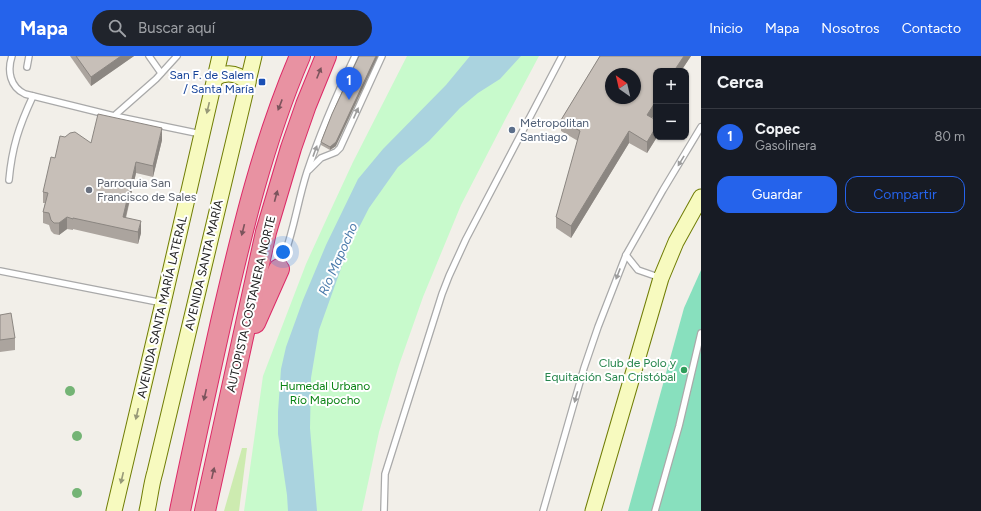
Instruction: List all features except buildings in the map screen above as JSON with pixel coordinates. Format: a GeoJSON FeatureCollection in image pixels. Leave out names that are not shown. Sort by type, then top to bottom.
{"type":"FeatureCollection","features":[{"type":"Feature","properties":{"kind":"highway","name":"AUTOPISTA COSTANERA NORTE"},"geometry":{"type":"LineString","coordinates":[[180,511],[231,278],[254,185],[277,114],[300,56]]}},
{"type":"Feature","properties":{"kind":"highway","name":"AUTOPISTA COSTANERA NORTE"},"geometry":{"type":"LineString","coordinates":[[205,511],[266,232],[278,189],[306,105],[326,56]]}},
{"type":"Feature","properties":{"kind":"highway"},"geometry":{"type":"LineString","coordinates":[[238,360],[279,269]]}},
{"type":"Feature","properties":{"kind":"main road","name":"AVENIDA SANTA MARÍA LATERAL"},"geometry":{"type":"LineString","coordinates":[[114,511],[164,303],[220,56]]}},
{"type":"Feature","properties":{"kind":"main road","name":"AVENIDA SANTA MARÍA"},"geometry":{"type":"LineString","coordinates":[[147,511],[154,475],[169,419],[248,83],[251,56]]}},
{"type":"Feature","properties":{"kind":"main road"},"geometry":{"type":"LineString","coordinates":[[215,78],[227,73],[239,76],[248,83]]}},
{"type":"Feature","properties":{"kind":"main road"},"geometry":{"type":"LineString","coordinates":[[593,511],[661,278],[676,242],[701,197]]}},
{"type":"Feature","properties":{"kind":"main road","name":"AVENIDA SANTA MARÍA"},"geometry":{"type":"LineString","coordinates":[[137,511],[154,475]]}},
{"type":"Feature","properties":{"kind":"lane"},"geometry":{"type":"LineString","coordinates":[[12,56],[9,69],[11,81],[18,90],[33,96],[114,116],[202,135]]}},
{"type":"Feature","properties":{"kind":"lane"},"geometry":{"type":"LineString","coordinates":[[28,67],[29,56]]}},
{"type":"Feature","properties":{"kind":"lane"},"geometry":{"type":"LineString","coordinates":[[149,56],[161,73]]}},
{"type":"Feature","properties":{"kind":"lane"},"geometry":{"type":"LineString","coordinates":[[114,116],[161,73],[177,56]]}},
{"type":"Feature","properties":{"kind":"lane"},"geometry":{"type":"LineString","coordinates":[[279,269],[287,248],[307,173],[326,122],[355,56]]}},
{"type":"Feature","properties":{"kind":"lane"},"geometry":{"type":"LineString","coordinates":[[307,173],[321,158],[336,152],[340,148],[382,56]]}},
{"type":"Feature","properties":{"kind":"lane"},"geometry":{"type":"LineString","coordinates":[[384,511],[385,474],[449,276],[466,239],[562,56]]}},
{"type":"Feature","properties":{"kind":"lane"},"geometry":{"type":"LineString","coordinates":[[9,180],[14,144],[21,122],[33,96]]}},
{"type":"Feature","properties":{"kind":"lane"},"geometry":{"type":"LineString","coordinates":[[543,511],[584,368],[626,255],[701,127]]}},
{"type":"Feature","properties":{"kind":"lane"},"geometry":{"type":"LineString","coordinates":[[626,255],[638,270],[661,278]]}},
{"type":"Feature","properties":{"kind":"lane"},"geometry":{"type":"LineString","coordinates":[[0,270],[164,303]]}},
{"type":"Feature","properties":{"kind":"lane"},"geometry":{"type":"LineString","coordinates":[[655,511],[679,426],[701,333]]}},
{"type":"Feature","properties":{"kind":"green space","name":"Humedal Urbano Río Mapocho"},"geometry":{"type":"Polygon","coordinates":[[[407,56],[539,56],[461,205],[423,297],[399,365],[379,432],[362,511],[244,511],[263,376],[306,264],[353,162],[407,56]]]}},
{"type":"Feature","properties":{"kind":"green space","name":"Club de Polo y Equitación San Cristóbal"},"geometry":{"type":"Polygon","coordinates":[[[701,270],[701,511],[628,511],[684,308],[701,270]]]}},
{"type":"Feature","properties":{"kind":"green space"},"geometry":{"type":"Polygon","coordinates":[[[242,448],[247,448],[239,511],[224,511],[242,448]]]}},
{"type":"Feature","properties":{"kind":"water","name":"Río Mapocho"},"geometry":{"type":"Polygon","coordinates":[[[470,56],[521,56],[500,79],[478,93],[460,108],[429,141],[398,167],[369,208],[348,249],[319,330],[311,378],[310,428],[317,511],[288,511],[278,434],[281,369],[286,347],[303,300],[326,245],[358,179],[383,149],[446,85],[470,56]]]}},
{"type":"Feature","properties":{"kind":"place","name":"San F. de Salem / Santa María"},"geometry":{"type":"Point","coordinates":[262,82]}},
{"type":"Feature","properties":{"kind":"place","name":"Copec"},"geometry":{"type":"Point","coordinates":[349,100]}},
{"type":"Feature","properties":{"kind":"place","name":"Metropolitan Santiago"},"geometry":{"type":"Point","coordinates":[512,130]}},
{"type":"Feature","properties":{"kind":"place","name":"Parroquia San Francisco de Sales"},"geometry":{"type":"Point","coordinates":[89,190]}},
{"type":"Feature","properties":{"kind":"place","name":"Club de Polo y Equitación San Cristóbal"},"geometry":{"type":"Point","coordinates":[684,370]}}]}
